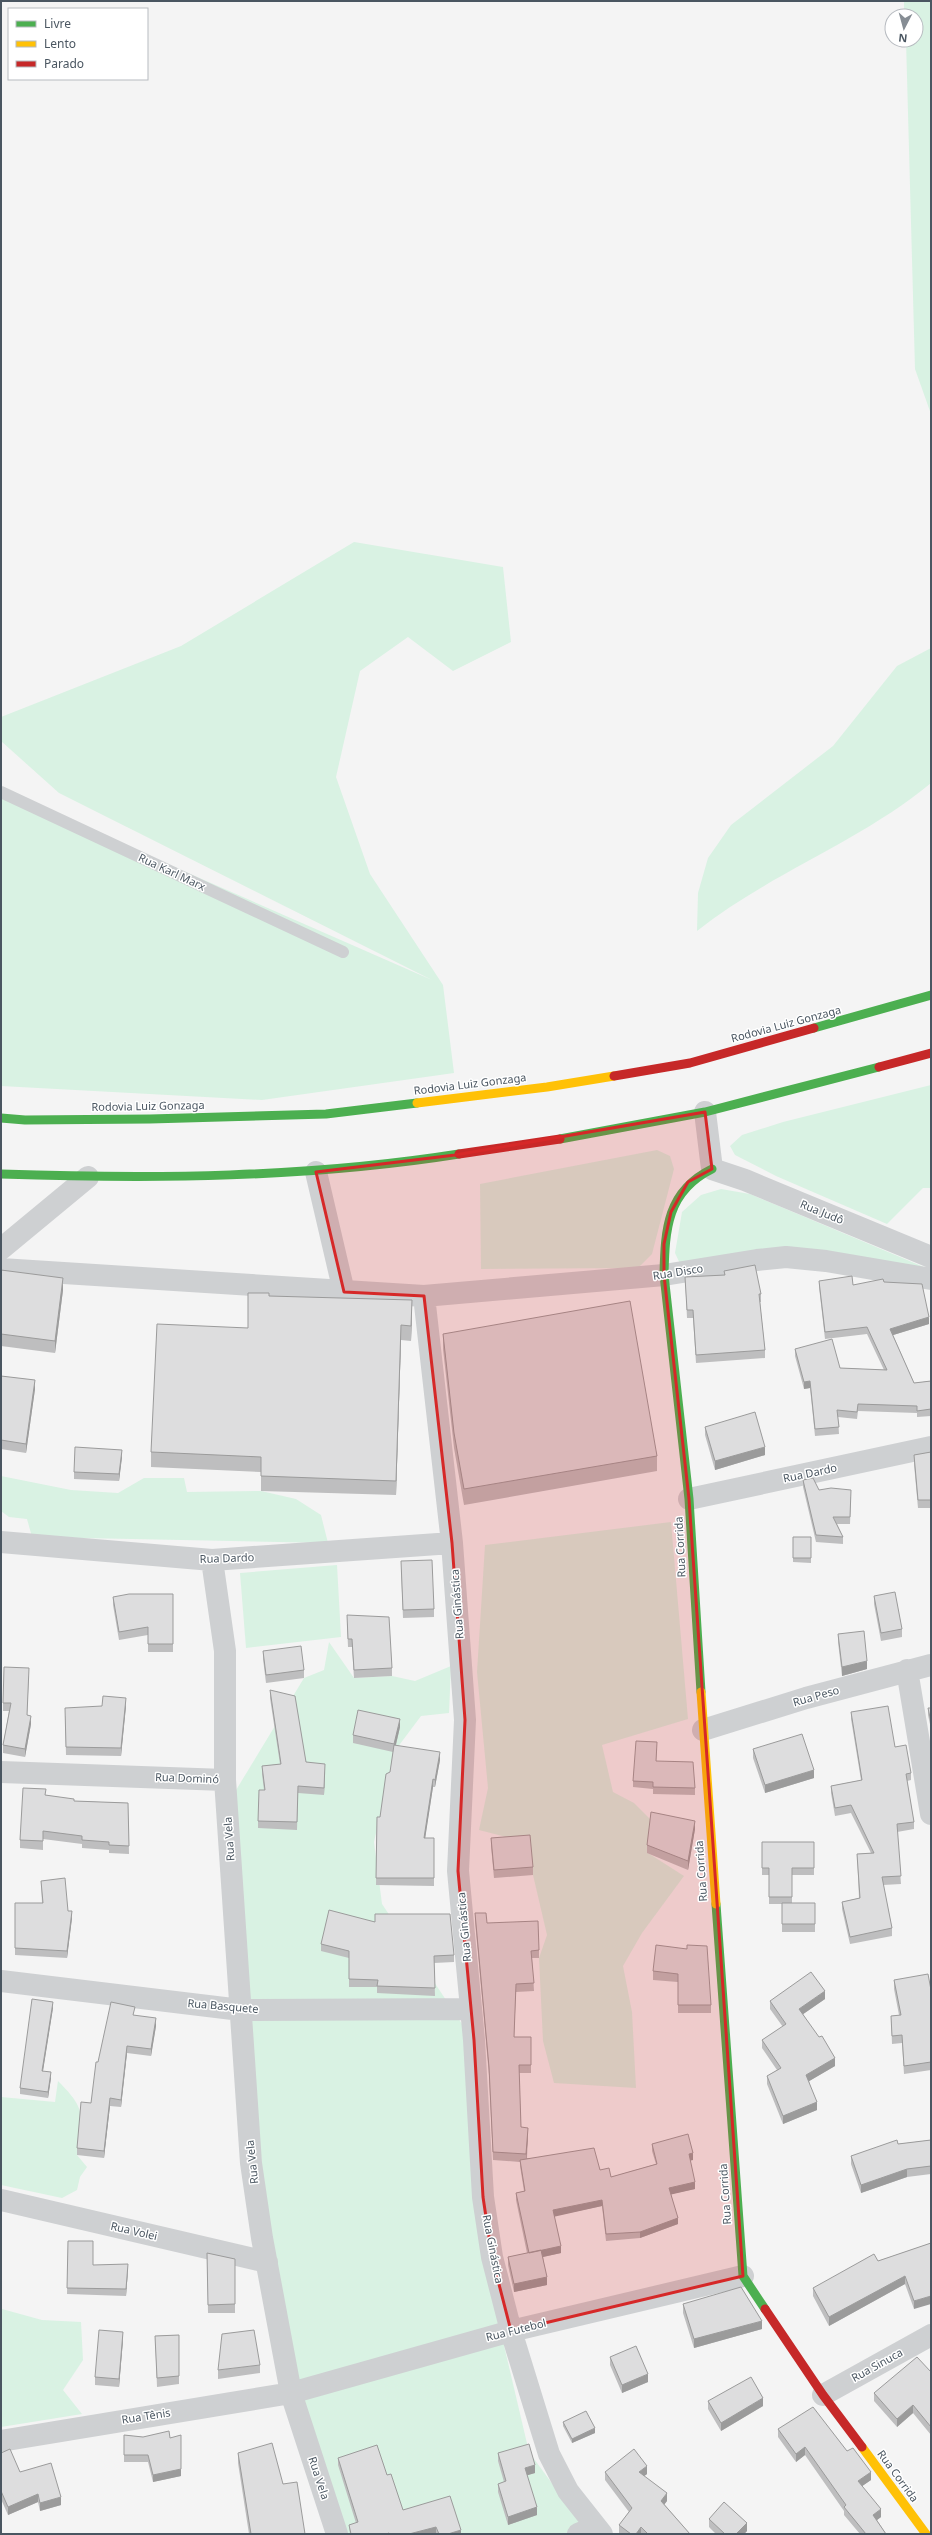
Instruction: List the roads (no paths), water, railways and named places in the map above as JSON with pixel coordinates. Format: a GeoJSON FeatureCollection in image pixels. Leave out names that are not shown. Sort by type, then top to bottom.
{"type":"FeatureCollection","features":[{"type":"Feature","properties":{"kind":"main road","name":"Rodovia Luiz Gonzaga"},"geometry":{"type":"LineString","coordinates":[[1,1118],[25,1120],[150,1119],[326,1114],[547,1087],[690,1063],[931,995]]}},
{"type":"Feature","properties":{"kind":"main road"},"geometry":{"type":"LineString","coordinates":[[1,1174],[88,1177],[316,1172],[455,1155],[592,1134],[705,1112],[931,1053]]}},
{"type":"Feature","properties":{"kind":"main road","name":"Rua Corrida"},"geometry":{"type":"LineString","coordinates":[[712,1169],[698,1174],[688,1182],[671,1212],[664,1244],[664,1276],[689,1499],[703,1730],[743,2276],[823,2395],[926,2534]]}},
{"type":"Feature","properties":{"kind":"street"},"geometry":{"type":"LineString","coordinates":[[705,1112],[712,1169]]}},
{"type":"Feature","properties":{"kind":"street","name":"Rua Judô"},"geometry":{"type":"LineString","coordinates":[[712,1169],[745,1180],[931,1257]]}},
{"type":"Feature","properties":{"kind":"street"},"geometry":{"type":"LineString","coordinates":[[316,1172],[344,1292]]}},
{"type":"Feature","properties":{"kind":"street"},"geometry":{"type":"LineString","coordinates":[[1,1249],[88,1177]]}},
{"type":"Feature","properties":{"kind":"street","name":"Rua Disco"},"geometry":{"type":"LineString","coordinates":[[1,1269],[424,1296],[664,1276],[757,1260],[786,1257],[826,1261],[931,1279]]}},
{"type":"Feature","properties":{"kind":"street","name":"Rua Ginástica"},"geometry":{"type":"LineString","coordinates":[[424,1296],[452,1543],[465,1720],[458,1870],[471,2010],[483,2197],[492,2257],[511,2331],[549,2454],[568,2491],[592,2532]]}},
{"type":"Feature","properties":{"kind":"street","name":"Rua Dardo"},"geometry":{"type":"LineString","coordinates":[[689,1499],[931,1447]]}},
{"type":"Feature","properties":{"kind":"street","name":"Rua Dardo"},"geometry":{"type":"LineString","coordinates":[[1,1542],[212,1560],[452,1543]]}},
{"type":"Feature","properties":{"kind":"street","name":"Rua Dominó"},"geometry":{"type":"LineString","coordinates":[[1,1772],[226,1780],[225,1651],[212,1560]]}},
{"type":"Feature","properties":{"kind":"street","name":"Rua Peso"},"geometry":{"type":"LineString","coordinates":[[703,1730],[907,1670],[931,1665]]}},
{"type":"Feature","properties":{"kind":"street"},"geometry":{"type":"LineString","coordinates":[[907,1670],[931,1814]]}},
{"type":"Feature","properties":{"kind":"street","name":"Rua Vela"},"geometry":{"type":"LineString","coordinates":[[226,1780],[251,2163],[291,2393],[337,2534]]}},
{"type":"Feature","properties":{"kind":"street","name":"Rua Basquete"},"geometry":{"type":"LineString","coordinates":[[1,1981],[241,2010],[471,2010]]}},
{"type":"Feature","properties":{"kind":"street","name":"Rua Volei"},"geometry":{"type":"LineString","coordinates":[[1,2200],[267,2262]]}},
{"type":"Feature","properties":{"kind":"street","name":"Rua Futebol"},"geometry":{"type":"LineString","coordinates":[[291,2393],[511,2331],[743,2276]]}},
{"type":"Feature","properties":{"kind":"street","name":"Rua Sinuca"},"geometry":{"type":"LineString","coordinates":[[823,2395],[931,2335]]}},
{"type":"Feature","properties":{"kind":"street","name":"Rua Tênis"},"geometry":{"type":"LineString","coordinates":[[1,2442],[291,2393]]}},
{"type":"Feature","properties":{"kind":"lane","name":"Rua Karl Marx"},"geometry":{"type":"LineString","coordinates":[[1,792],[344,952]]}}]}
